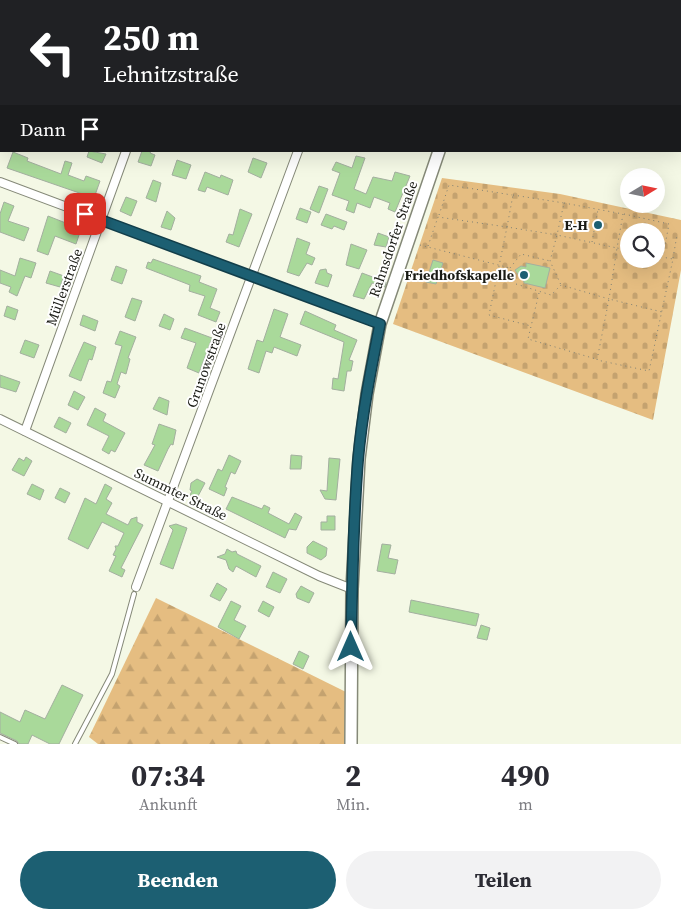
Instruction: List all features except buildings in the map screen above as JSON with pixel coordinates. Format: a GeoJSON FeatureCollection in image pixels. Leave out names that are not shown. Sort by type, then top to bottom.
{"type":"FeatureCollection","features":[{"type":"Feature","properties":{"kind":"street","name":"Müllerstraße"},"geometry":{"type":"LineString","coordinates":[[24,431],[126,152]]}},
{"type":"Feature","properties":{"kind":"street","name":"Grunowstraße"},"geometry":{"type":"LineString","coordinates":[[135,591],[298,152]]}},
{"type":"Feature","properties":{"kind":"street","name":"Rahnsdorfer Straße"},"geometry":{"type":"LineString","coordinates":[[351,744],[352,589],[358,459],[367,394],[380,324],[439,152]]}},
{"type":"Feature","properties":{"kind":"street"},"geometry":{"type":"LineString","coordinates":[[0,182],[380,324]]}},
{"type":"Feature","properties":{"kind":"street","name":"Summter Straße"},"geometry":{"type":"LineString","coordinates":[[0,419],[319,576],[352,589]]}},
{"type":"Feature","properties":{"kind":"lane"},"geometry":{"type":"LineString","coordinates":[[75,744],[112,674],[135,591]]}},
{"type":"Feature","properties":{"kind":"lane"},"geometry":{"type":"LineString","coordinates":[[0,737],[15,744]]}},
{"type":"Feature","properties":{"kind":"path"},"geometry":{"type":"LineString","coordinates":[[428,247],[449,185],[564,203],[664,223]]}},
{"type":"Feature","properties":{"kind":"path"},"geometry":{"type":"LineString","coordinates":[[513,195],[490,315],[531,326]]}},
{"type":"Feature","properties":{"kind":"path"},"geometry":{"type":"LineString","coordinates":[[564,203],[550,261],[561,285],[662,312]]}},
{"type":"Feature","properties":{"kind":"path"},"geometry":{"type":"LineString","coordinates":[[592,242],[598,209]]}},
{"type":"Feature","properties":{"kind":"path"},"geometry":{"type":"LineString","coordinates":[[597,360],[623,214]]}},
{"type":"Feature","properties":{"kind":"path"},"geometry":{"type":"LineString","coordinates":[[438,217],[557,235],[620,248]]}},
{"type":"Feature","properties":{"kind":"path"},"geometry":{"type":"LineString","coordinates":[[665,223],[669,224],[665,243]]}},
{"type":"Feature","properties":{"kind":"path"},"geometry":{"type":"LineString","coordinates":[[539,291],[528,338],[597,360],[649,371],[677,235]]}},
{"type":"Feature","properties":{"kind":"path"},"geometry":{"type":"LineString","coordinates":[[420,245],[510,268]]}},
{"type":"Feature","properties":{"kind":"path"},"geometry":{"type":"LineString","coordinates":[[510,268],[521,254],[550,261]]}},
{"type":"Feature","properties":{"kind":"path"},"geometry":{"type":"LineString","coordinates":[[665,258],[673,259]]}},
{"type":"Feature","properties":{"kind":"path"},"geometry":{"type":"LineString","coordinates":[[510,268],[516,284],[551,295],[561,285]]}},
{"type":"Feature","properties":{"kind":"green space"},"geometry":{"type":"Polygon","coordinates":[[[442,178],[560,194],[620,207],[620,213],[648,213],[681,220],[681,270],[653,420],[393,324],[442,178]]]}},
{"type":"Feature","properties":{"kind":"green space"},"geometry":{"type":"Polygon","coordinates":[[[156,598],[346,692],[345,744],[98,744],[89,737],[156,598]]]}},
{"type":"Feature","properties":{"kind":"place","name":"E-H"},"geometry":{"type":"Point","coordinates":[598,225]}},
{"type":"Feature","properties":{"kind":"place","name":"Friedhofskapelle"},"geometry":{"type":"Point","coordinates":[524,275]}},
{"type":"Feature","properties":{"kind":"route"},"geometry":{"type":"LineString","coordinates":[[85,214],[380,324],[367,394],[358,459],[351,647]]}}]}
